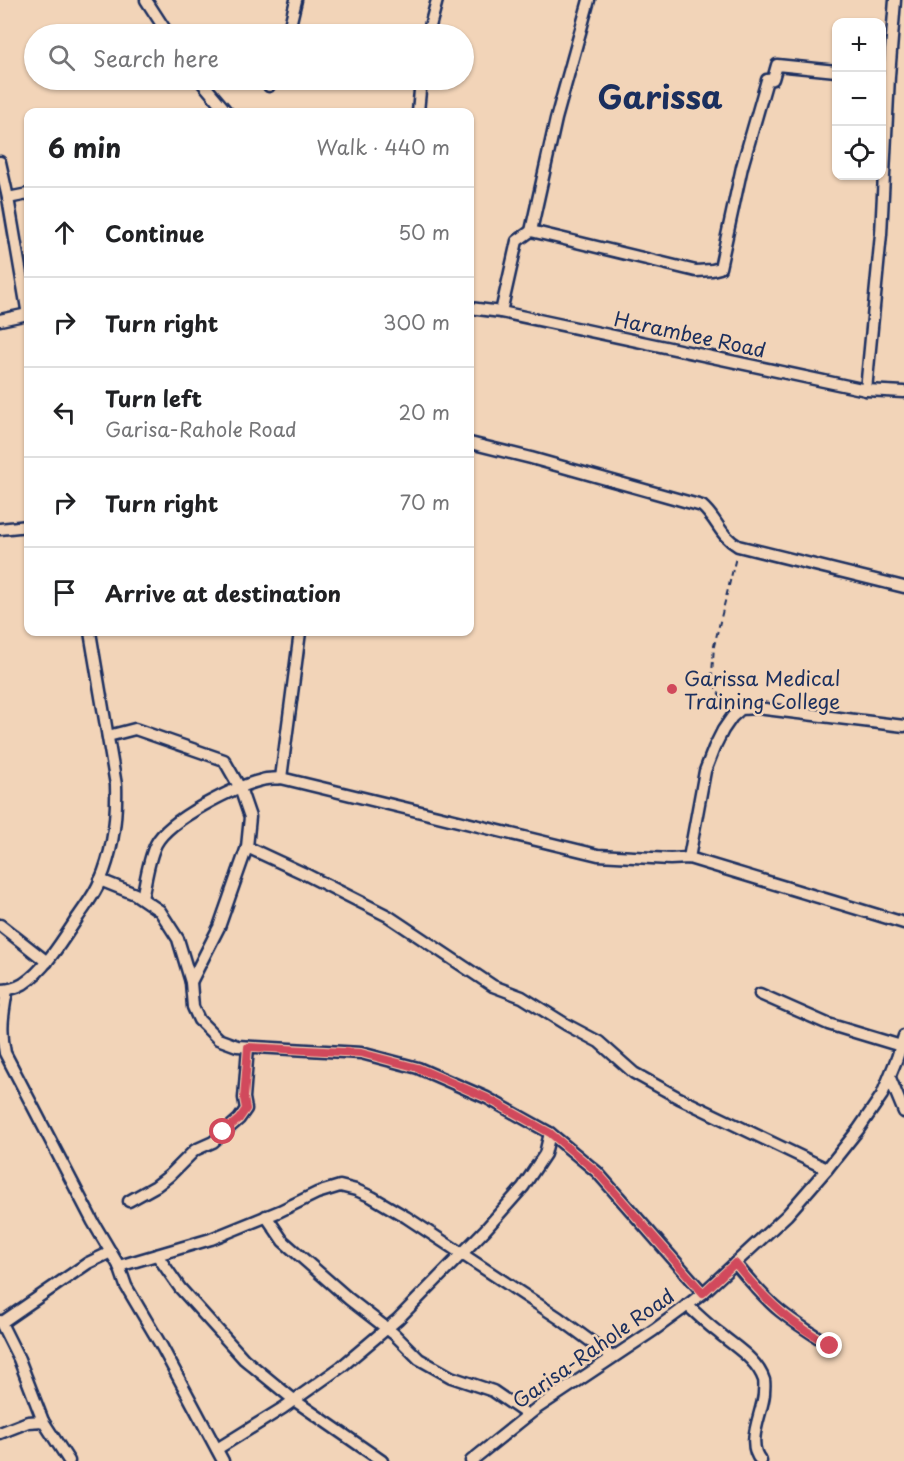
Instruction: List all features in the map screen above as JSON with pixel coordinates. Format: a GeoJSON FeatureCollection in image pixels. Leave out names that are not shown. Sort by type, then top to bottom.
{"type":"FeatureCollection","features":[{"type":"Feature","properties":{"kind":"street"},"geometry":{"type":"LineString","coordinates":[[146,0],[162,24]]}},
{"type":"Feature","properties":{"kind":"street"},"geometry":{"type":"LineString","coordinates":[[290,24],[296,0]]}},
{"type":"Feature","properties":{"kind":"street"},"geometry":{"type":"LineString","coordinates":[[431,24],[437,0]]}},
{"type":"Feature","properties":{"kind":"street"},"geometry":{"type":"LineString","coordinates":[[501,312],[517,241],[531,231],[556,120],[589,0]]}},
{"type":"Feature","properties":{"kind":"street"},"geometry":{"type":"LineString","coordinates":[[886,72],[895,0]]}},
{"type":"Feature","properties":{"kind":"street"},"geometry":{"type":"LineString","coordinates":[[531,231],[696,270],[720,268],[742,166],[767,80],[774,79],[777,65],[832,70]]}},
{"type":"Feature","properties":{"kind":"street"},"geometry":{"type":"LineString","coordinates":[[208,90],[224,108]]}},
{"type":"Feature","properties":{"kind":"street"},"geometry":{"type":"LineString","coordinates":[[418,108],[421,90]]}},
{"type":"Feature","properties":{"kind":"street"},"geometry":{"type":"LineString","coordinates":[[866,390],[881,234],[884,126]]}},
{"type":"Feature","properties":{"kind":"street"},"geometry":{"type":"LineString","coordinates":[[0,162],[24,291]]}},
{"type":"Feature","properties":{"kind":"street"},"geometry":{"type":"LineString","coordinates":[[8,198],[24,195]]}},
{"type":"Feature","properties":{"kind":"street","name":"Harambee Road"},"geometry":{"type":"LineString","coordinates":[[474,309],[501,312],[866,390],[904,392]]}},
{"type":"Feature","properties":{"kind":"street"},"geometry":{"type":"LineString","coordinates":[[0,321],[24,315]]}},
{"type":"Feature","properties":{"kind":"street"},"geometry":{"type":"LineString","coordinates":[[474,444],[702,506],[712,515],[728,540],[738,546],[904,587]]}},
{"type":"Feature","properties":{"kind":"street"},"geometry":{"type":"LineString","coordinates":[[0,529],[24,526]]}},
{"type":"Feature","properties":{"kind":"street"},"geometry":{"type":"LineString","coordinates":[[91,636],[116,785],[117,806],[114,834],[100,880],[92,896],[46,962],[22,985],[3,990],[1,1038],[5,1053],[93,1222],[120,1266],[126,1286],[162,1347],[223,1461]]}},
{"type":"Feature","properties":{"kind":"street"},"geometry":{"type":"LineString","coordinates":[[281,778],[299,636]]}},
{"type":"Feature","properties":{"kind":"street"},"geometry":{"type":"LineString","coordinates":[[689,858],[705,771],[723,730],[741,709],[756,708],[904,726]]}},
{"type":"Feature","properties":{"kind":"street"},"geometry":{"type":"LineString","coordinates":[[108,736],[135,729],[224,760],[240,788],[250,817],[247,847],[219,927],[192,982]]}},
{"type":"Feature","properties":{"kind":"street"},"geometry":{"type":"LineString","coordinates":[[142,898],[156,844],[164,833],[194,810],[240,788],[263,780],[281,778],[598,855],[689,858],[904,923]]}},
{"type":"Feature","properties":{"kind":"street"},"geometry":{"type":"LineString","coordinates":[[247,847],[388,916],[493,986],[522,997],[599,1042],[634,1073],[678,1098],[827,1169]]}},
{"type":"Feature","properties":{"kind":"street"},"geometry":{"type":"LineString","coordinates":[[100,880],[142,898],[160,911],[178,939],[192,982],[193,1007],[199,1020],[218,1039],[237,1046],[361,1053],[418,1068],[487,1098],[550,1133],[597,1172],[703,1293]]}},
{"type":"Feature","properties":{"kind":"street"},"geometry":{"type":"LineString","coordinates":[[0,925],[46,962]]}},
{"type":"Feature","properties":{"kind":"street"},"geometry":{"type":"LineString","coordinates":[[760,994],[828,1024],[903,1041]]}},
{"type":"Feature","properties":{"kind":"street","name":"Garisa-Rahole Road"},"geometry":{"type":"LineString","coordinates":[[471,1461],[528,1415],[654,1330],[703,1293],[787,1215],[858,1130],[882,1095],[903,1041]]}},
{"type":"Feature","properties":{"kind":"street"},"geometry":{"type":"LineString","coordinates":[[129,1201],[156,1186],[195,1150],[213,1142],[239,1119],[246,1109],[244,1098],[248,1047]]}},
{"type":"Feature","properties":{"kind":"street"},"geometry":{"type":"LineString","coordinates":[[890,1078],[904,1112]]}},
{"type":"Feature","properties":{"kind":"street"},"geometry":{"type":"LineString","coordinates":[[217,1449],[341,1367],[398,1319],[485,1230],[523,1187],[545,1154],[550,1133]]}},
{"type":"Feature","properties":{"kind":"street"},"geometry":{"type":"LineString","coordinates":[[120,1266],[210,1239],[317,1192],[340,1186],[372,1197],[406,1217],[559,1318],[612,1357]]}},
{"type":"Feature","properties":{"kind":"street"},"geometry":{"type":"LineString","coordinates":[[266,1216],[283,1241],[387,1328],[419,1359],[451,1377],[493,1391],[528,1415]]}},
{"type":"Feature","properties":{"kind":"street"},"geometry":{"type":"LineString","coordinates":[[69,1461],[43,1420],[19,1359],[1,1322],[88,1263],[111,1252]]}},
{"type":"Feature","properties":{"kind":"street"},"geometry":{"type":"LineString","coordinates":[[157,1255],[180,1288],[244,1359],[294,1400],[382,1461]]}},
{"type":"Feature","properties":{"kind":"street"},"geometry":{"type":"LineString","coordinates":[[735,1263],[778,1310],[830,1346]]}},
{"type":"Feature","properties":{"kind":"street"},"geometry":{"type":"LineString","coordinates":[[687,1305],[716,1332],[745,1354],[756,1366],[765,1382],[764,1398],[755,1431],[756,1455],[761,1461]]}},
{"type":"Feature","properties":{"kind":"street"},"geometry":{"type":"LineString","coordinates":[[0,1433],[28,1422],[43,1420]]}},
{"type":"Feature","properties":{"kind":"path"},"geometry":{"type":"LineString","coordinates":[[732,717],[716,688],[712,674],[714,646],[738,546]]}},
{"type":"Feature","properties":{"kind":"place","name":"Garissa Medical Training College"},"geometry":{"type":"Point","coordinates":[672,689]}},
{"type":"Feature","properties":{"kind":"district","name":"Garissa"},"geometry":{"type":"Point","coordinates":[660,96]}},
{"type":"Feature","properties":{"kind":"route"},"geometry":{"type":"LineString","coordinates":[[223,1132],[239,1119],[246,1109],[244,1098],[248,1047],[361,1053],[418,1068],[487,1098],[550,1133],[597,1172],[703,1293],[735,1263],[778,1310],[830,1346]]}}]}
